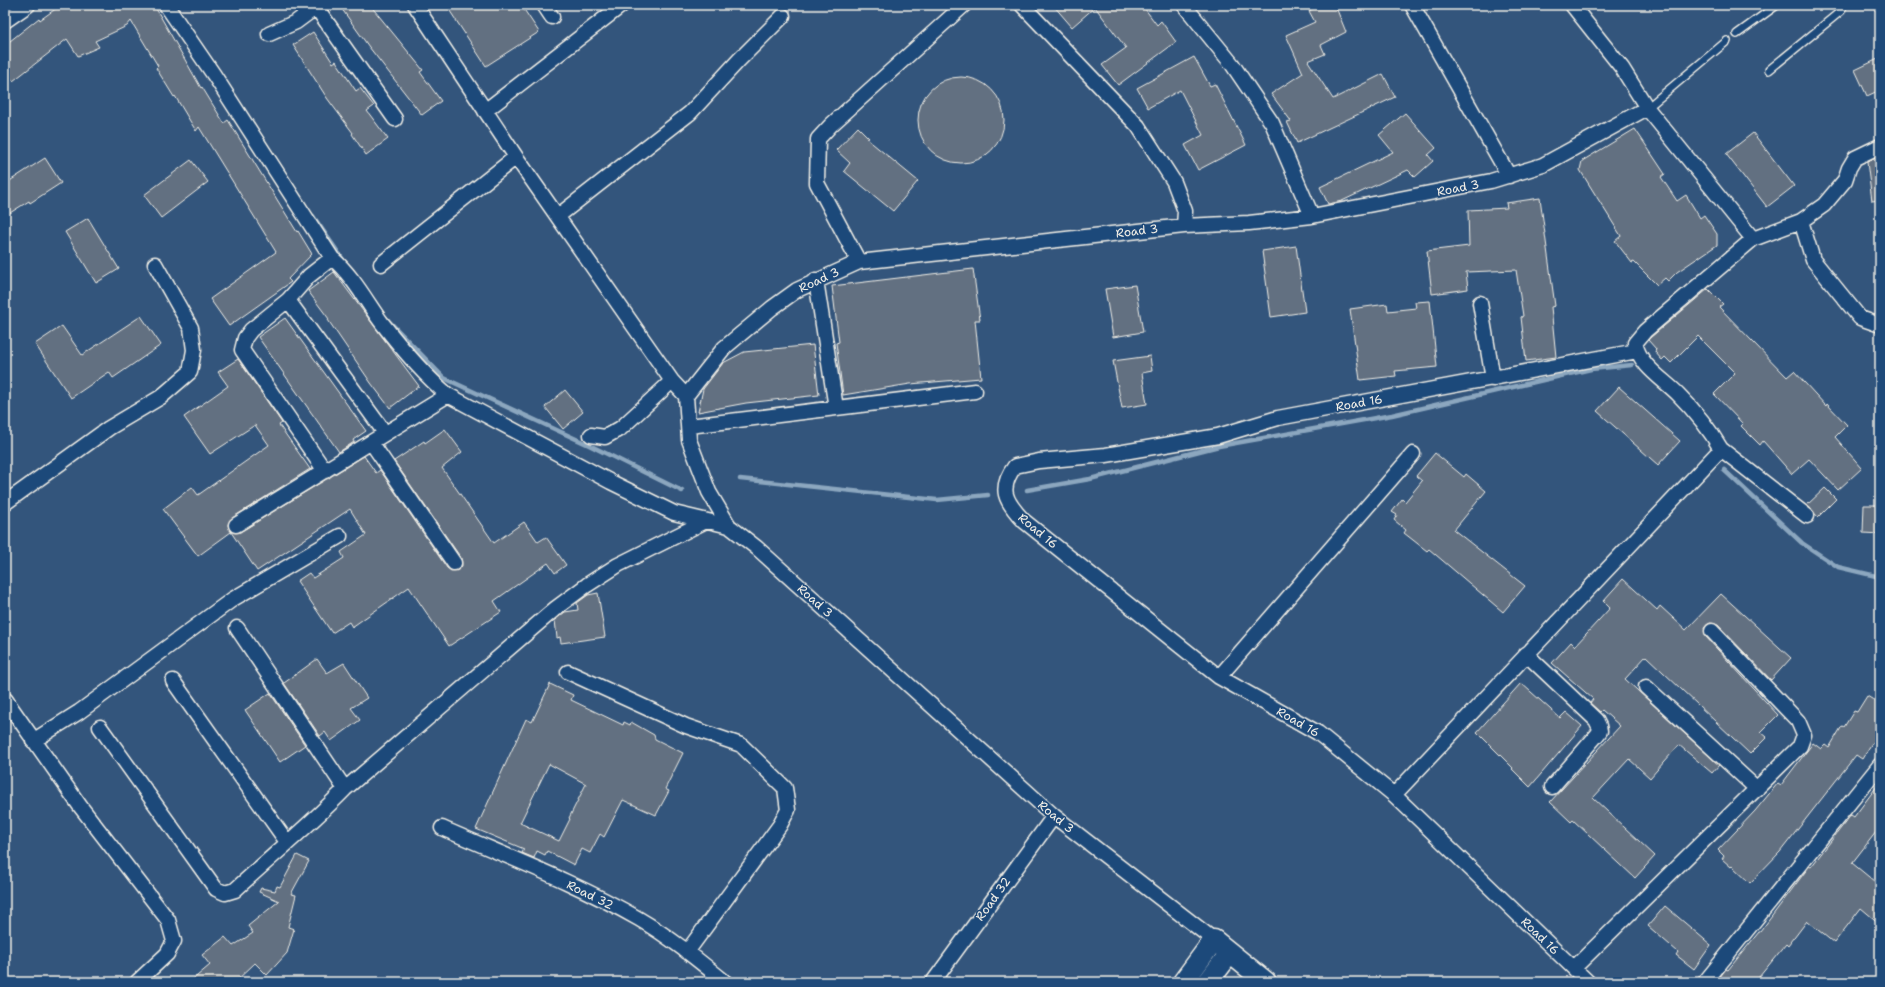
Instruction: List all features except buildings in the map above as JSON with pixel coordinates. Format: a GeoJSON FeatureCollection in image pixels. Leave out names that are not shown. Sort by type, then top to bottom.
{"type":"FeatureCollection","features":[{"type":"Feature","properties":{"kind":"street"},"geometry":{"type":"LineString","coordinates":[[5,21],[28,5]]}},
{"type":"Feature","properties":{"kind":"street"},"geometry":{"type":"LineString","coordinates":[[166,5],[214,75],[332,258],[346,272],[382,323],[422,371],[448,395],[611,482],[674,513],[729,526]]}},
{"type":"Feature","properties":{"kind":"street"},"geometry":{"type":"LineString","coordinates":[[415,5],[516,157],[672,380],[686,396]]}},
{"type":"Feature","properties":{"kind":"street"},"geometry":{"type":"LineString","coordinates":[[485,111],[622,5]]}},
{"type":"Feature","properties":{"kind":"street"},"geometry":{"type":"LineString","coordinates":[[859,262],[817,183],[818,139],[831,125],[964,5]]}},
{"type":"Feature","properties":{"kind":"street"},"geometry":{"type":"LineString","coordinates":[[1022,5],[1138,126],[1174,182],[1185,211],[1184,226]]}},
{"type":"Feature","properties":{"kind":"street"},"geometry":{"type":"LineString","coordinates":[[1184,5],[1232,64],[1272,123],[1312,216]]}},
{"type":"Feature","properties":{"kind":"street"},"geometry":{"type":"LineString","coordinates":[[1412,5],[1509,176]]}},
{"type":"Feature","properties":{"kind":"street"},"geometry":{"type":"LineString","coordinates":[[1572,5],[1622,68],[1647,108],[1753,239]]}},
{"type":"Feature","properties":{"kind":"street"},"geometry":{"type":"LineString","coordinates":[[269,34],[296,22],[317,6],[395,119]]}},
{"type":"Feature","properties":{"kind":"street"},"geometry":{"type":"LineString","coordinates":[[558,216],[690,113],[739,60],[783,16]]}},
{"type":"Feature","properties":{"kind":"street","name":"Road 3"},"geometry":{"type":"LineString","coordinates":[[1266,982],[1054,816],[757,548],[729,526],[709,492],[689,440],[686,396],[724,348],[772,308],[797,290],[816,280],[859,262],[1184,226],[1249,223],[1312,216],[1491,181],[1509,176],[1543,165],[1647,108]]}},
{"type":"Feature","properties":{"kind":"street"},"geometry":{"type":"LineString","coordinates":[[1807,516],[1721,449],[1708,427],[1677,393],[1648,366],[1637,351],[1635,343],[1645,331],[1753,239],[1801,221],[1824,205],[1845,180],[1849,168],[1856,158],[1880,146]]}},
{"type":"Feature","properties":{"kind":"street"},"geometry":{"type":"LineString","coordinates":[[381,264],[516,157]]}},
{"type":"Feature","properties":{"kind":"street"},"geometry":{"type":"LineString","coordinates":[[1801,221],[1813,260],[1860,318],[1880,325]]}},
{"type":"Feature","properties":{"kind":"street"},"geometry":{"type":"LineString","coordinates":[[325,471],[242,350],[245,338],[250,330],[288,300],[309,276],[332,258]]}},
{"type":"Feature","properties":{"kind":"street"},"geometry":{"type":"LineString","coordinates":[[5,503],[109,428],[161,397],[190,372],[194,350],[191,328],[155,264]]}},
{"type":"Feature","properties":{"kind":"street"},"geometry":{"type":"LineString","coordinates":[[816,280],[836,408]]}},
{"type":"Feature","properties":{"kind":"street"},"geometry":{"type":"LineString","coordinates":[[288,300],[385,433]]}},
{"type":"Feature","properties":{"kind":"street"},"geometry":{"type":"LineString","coordinates":[[1480,303],[1493,379]]}},
{"type":"Feature","properties":{"kind":"street","name":"Road 16"},"geometry":{"type":"LineString","coordinates":[[1588,982],[1394,794],[1318,733],[1219,677],[1024,520],[1013,509],[1005,492],[1006,478],[1015,466],[1039,461],[1106,455],[1218,436],[1278,418],[1637,351]]}},
{"type":"Feature","properties":{"kind":"street"},"geometry":{"type":"LineString","coordinates":[[591,435],[605,437],[621,428],[672,380]]}},
{"type":"Feature","properties":{"kind":"street"},"geometry":{"type":"LineString","coordinates":[[689,426],[975,391]]}},
{"type":"Feature","properties":{"kind":"street"},"geometry":{"type":"LineString","coordinates":[[236,525],[448,395]]}},
{"type":"Feature","properties":{"kind":"street"},"geometry":{"type":"LineString","coordinates":[[371,442],[454,563]]}},
{"type":"Feature","properties":{"kind":"street"},"geometry":{"type":"LineString","coordinates":[[1394,794],[1721,449]]}},
{"type":"Feature","properties":{"kind":"street"},"geometry":{"type":"LineString","coordinates":[[1219,677],[1413,454]]}},
{"type":"Feature","properties":{"kind":"street"},"geometry":{"type":"LineString","coordinates":[[100,727],[216,889],[225,893],[235,890],[320,814],[345,788],[556,608],[587,585],[618,565],[706,521]]}},
{"type":"Feature","properties":{"kind":"street"},"geometry":{"type":"LineString","coordinates":[[33,741],[79,712],[233,599],[340,536]]}},
{"type":"Feature","properties":{"kind":"street"},"geometry":{"type":"LineString","coordinates":[[237,628],[345,788]]}},
{"type":"Feature","properties":{"kind":"street"},"geometry":{"type":"LineString","coordinates":[[1574,968],[1800,746],[1804,735],[1798,721],[1712,631]]}},
{"type":"Feature","properties":{"kind":"street"},"geometry":{"type":"LineString","coordinates":[[1526,654],[1596,720],[1599,726],[1600,732],[1552,788]]}},
{"type":"Feature","properties":{"kind":"street"},"geometry":{"type":"LineString","coordinates":[[568,672],[686,726],[741,745],[785,788],[788,810],[780,825],[687,952]]}},
{"type":"Feature","properties":{"kind":"street"},"geometry":{"type":"LineString","coordinates":[[173,681],[287,842]]}},
{"type":"Feature","properties":{"kind":"street"},"geometry":{"type":"LineString","coordinates":[[1646,687],[1757,789]]}},
{"type":"Feature","properties":{"kind":"street"},"geometry":{"type":"LineString","coordinates":[[5,700],[80,806],[168,920],[174,941],[167,954],[136,982]]}},
{"type":"Feature","properties":{"kind":"street"},"geometry":{"type":"LineString","coordinates":[[1705,982],[1880,765]]}},
{"type":"Feature","properties":{"kind":"street","name":"Road 32"},"geometry":{"type":"LineString","coordinates":[[933,982],[1054,816]]}},
{"type":"Feature","properties":{"kind":"street","name":"Road 32"},"geometry":{"type":"LineString","coordinates":[[442,828],[593,895],[640,920],[687,952],[725,982]]}},
{"type":"Feature","properties":{"kind":"street"},"geometry":{"type":"LineString","coordinates":[[1183,982],[1214,940]]}},
{"type":"Feature","properties":{"kind":"street"},"geometry":{"type":"LineString","coordinates":[[1208,982],[1230,953]]}},
{"type":"Feature","properties":{"kind":"lane"},"geometry":{"type":"LineString","coordinates":[[1737,34],[1778,5]]}},
{"type":"Feature","properties":{"kind":"lane"},"geometry":{"type":"LineString","coordinates":[[1769,70],[1841,11],[1843,5]]}},
{"type":"Feature","properties":{"kind":"lane"},"geometry":{"type":"LineString","coordinates":[[1647,108],[1727,42]]}},
{"type":"Feature","properties":{"kind":"waterway"},"geometry":{"type":"LineString","coordinates":[[313,216],[344,261]]}},
{"type":"Feature","properties":{"kind":"waterway"},"geometry":{"type":"LineString","coordinates":[[385,317],[444,378],[589,445],[682,491]]}},
{"type":"Feature","properties":{"kind":"waterway"},"geometry":{"type":"LineString","coordinates":[[1027,490],[1090,479],[1219,446],[1392,415],[1591,369],[1632,365]]}},
{"type":"Feature","properties":{"kind":"waterway"},"geometry":{"type":"LineString","coordinates":[[1724,470],[1802,543],[1838,567],[1880,577]]}},
{"type":"Feature","properties":{"kind":"waterway"},"geometry":{"type":"LineString","coordinates":[[740,479],[937,500],[988,495]]}}]}
